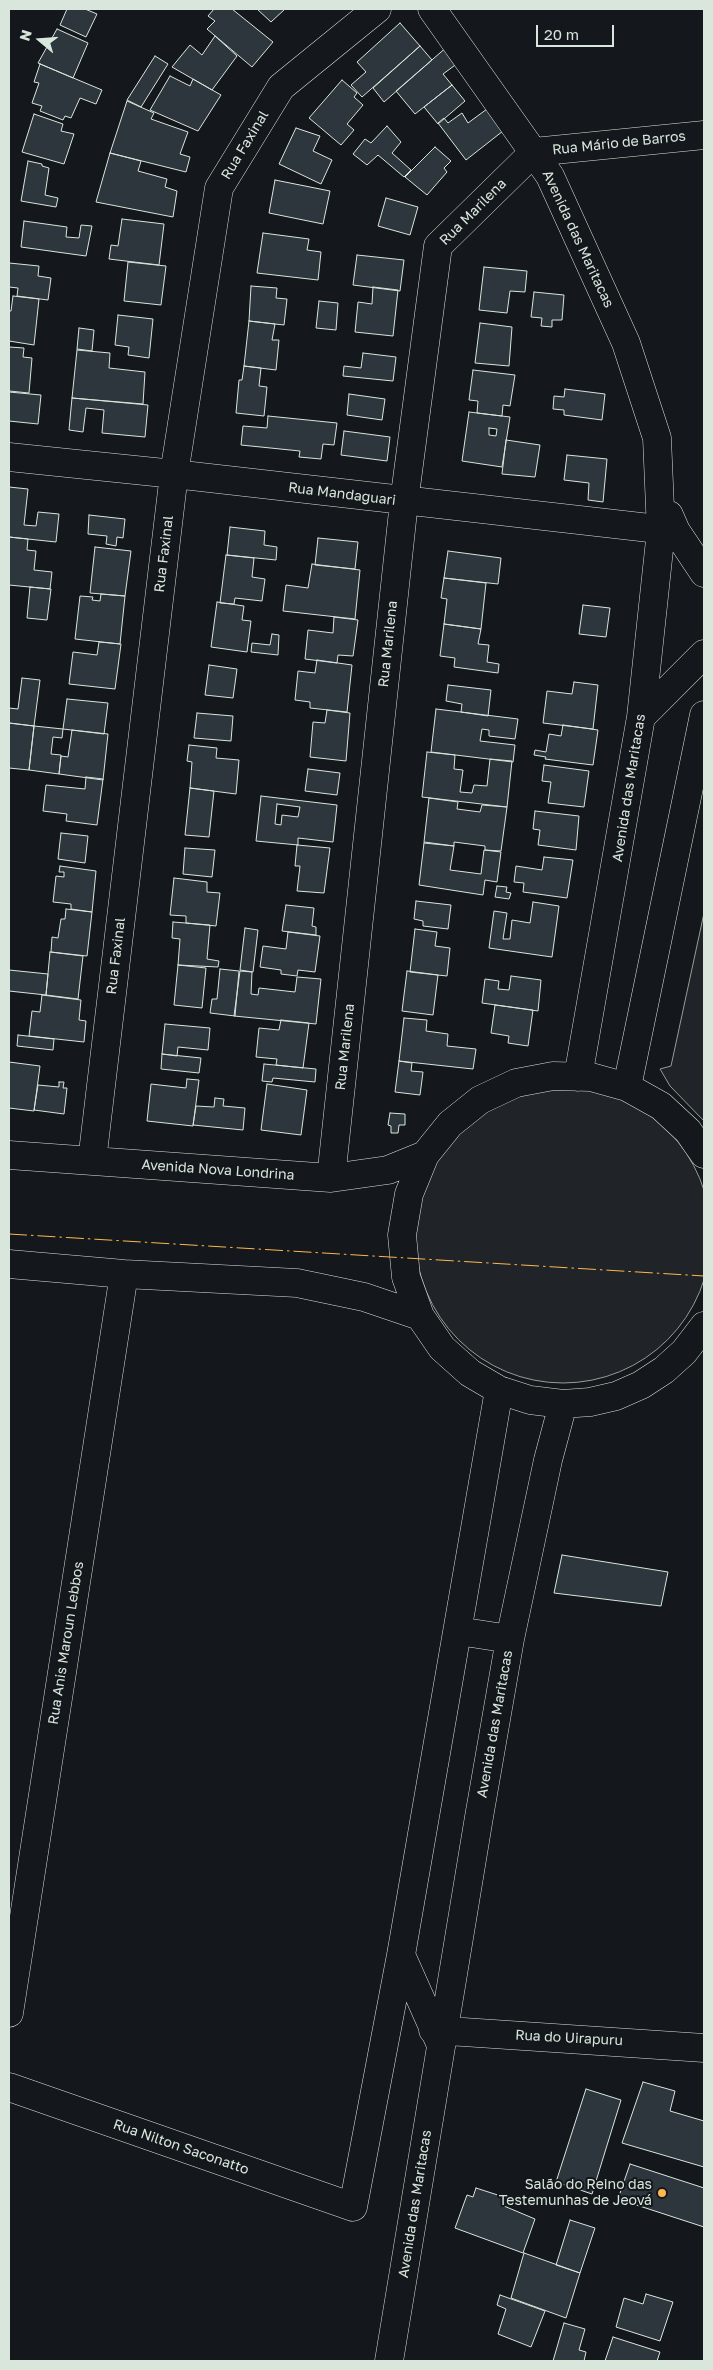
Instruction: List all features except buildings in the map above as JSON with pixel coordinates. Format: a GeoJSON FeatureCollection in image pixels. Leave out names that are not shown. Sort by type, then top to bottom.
{"type":"FeatureCollection","features":[{"type":"Feature","properties":{"kind":"street","name":"Rua Faxinal"},"geometry":{"type":"LineString","coordinates":[[92,1161],[174,474],[219,188],[281,87],[377,9]]}},
{"type":"Feature","properties":{"kind":"street","name":"Avenida das Maritacas"},"geometry":{"type":"LineString","coordinates":[[432,9],[550,176],[626,343],[657,438],[660,496],[668,531],[642,717],[578,1077]]}},
{"type":"Feature","properties":{"kind":"street","name":"Rua Mário de Barros"},"geometry":{"type":"LineString","coordinates":[[534,152],[704,135]]}},
{"type":"Feature","properties":{"kind":"street","name":"Rua Marilena"},"geometry":{"type":"LineString","coordinates":[[331,1178],[404,502],[438,246],[534,152]]}},
{"type":"Feature","properties":{"kind":"street","name":"Rua Mandaguari"},"geometry":{"type":"LineString","coordinates":[[9,457],[174,474],[668,531]]}},
{"type":"Feature","properties":{"kind":"street"},"geometry":{"type":"LineString","coordinates":[[668,531],[704,573]]}},
{"type":"Feature","properties":{"kind":"street"},"geometry":{"type":"LineString","coordinates":[[642,717],[704,654]]}},
{"type":"Feature","properties":{"kind":"street"},"geometry":{"type":"LineString","coordinates":[[628,1088],[704,715]]}},
{"type":"Feature","properties":{"kind":"street"},"geometry":{"type":"LineString","coordinates":[[704,1154],[688,1131],[660,1106],[628,1088],[591,1077],[553,1076],[516,1084],[480,1100],[450,1124],[425,1156],[409,1194],[402,1235],[406,1277],[420,1316],[442,1348],[470,1373],[499,1390],[530,1400],[563,1404],[590,1402],[616,1396],[641,1385],[664,1370],[684,1352],[704,1326]]}},
{"type":"Feature","properties":{"kind":"street","name":"Avenida Nova Londrina"},"geometry":{"type":"LineString","coordinates":[[9,1155],[331,1178],[388,1170],[425,1156]]}},
{"type":"Feature","properties":{"kind":"street"},"geometry":{"type":"LineString","coordinates":[[9,1264],[124,1274],[297,1283],[364,1297],[420,1316]]}},
{"type":"Feature","properties":{"kind":"street","name":"Rua Anis Maroun Lebbos"},"geometry":{"type":"LineString","coordinates":[[9,2013],[124,1274]]}},
{"type":"Feature","properties":{"kind":"street"},"geometry":{"type":"LineString","coordinates":[[439,2036],[401,1956],[499,1390]]}},
{"type":"Feature","properties":{"kind":"street","name":"Avenida das Maritacas"},"geometry":{"type":"LineString","coordinates":[[389,2361],[439,2036],[510,1640],[548,1460],[563,1404]]}},
{"type":"Feature","properties":{"kind":"street"},"geometry":{"type":"LineString","coordinates":[[458,1632],[510,1640]]}},
{"type":"Feature","properties":{"kind":"street","name":"Rua Nilton Saconatto"},"geometry":{"type":"LineString","coordinates":[[9,2087],[353,2207],[401,1956]]}},
{"type":"Feature","properties":{"kind":"street","name":"Rua do Uirapuru"},"geometry":{"type":"LineString","coordinates":[[439,2036],[704,2048]]}},
{"type":"Feature","properties":{"kind":"shaded area"},"geometry":{"type":"Polygon","coordinates":[[[704,913],[704,1121],[670,1086],[660,1069],[671,1066],[704,913]]]}},
{"type":"Feature","properties":{"kind":"shaded area"},"geometry":{"type":"Polygon","coordinates":[[[563,1087],[592,1090],[620,1098],[645,1112],[668,1130],[686,1153],[700,1178],[708,1206],[711,1235],[708,1264],[700,1292],[686,1317],[668,1340],[645,1358],[620,1372],[592,1380],[563,1383],[534,1380],[506,1372],[481,1358],[458,1340],[440,1317],[426,1292],[418,1264],[415,1235],[418,1206],[426,1178],[440,1153],[458,1130],[481,1112],[506,1098],[534,1090],[563,1087]]]}},
{"type":"Feature","properties":{"kind":"power"},"geometry":{"type":"LineString","coordinates":[[9,1234],[704,1276]]}},
{"type":"Feature","properties":{"kind":"place","name":"Salão do Reino das Testemunhas de Jeová"},"geometry":{"type":"Point","coordinates":[662,2193]}}]}
